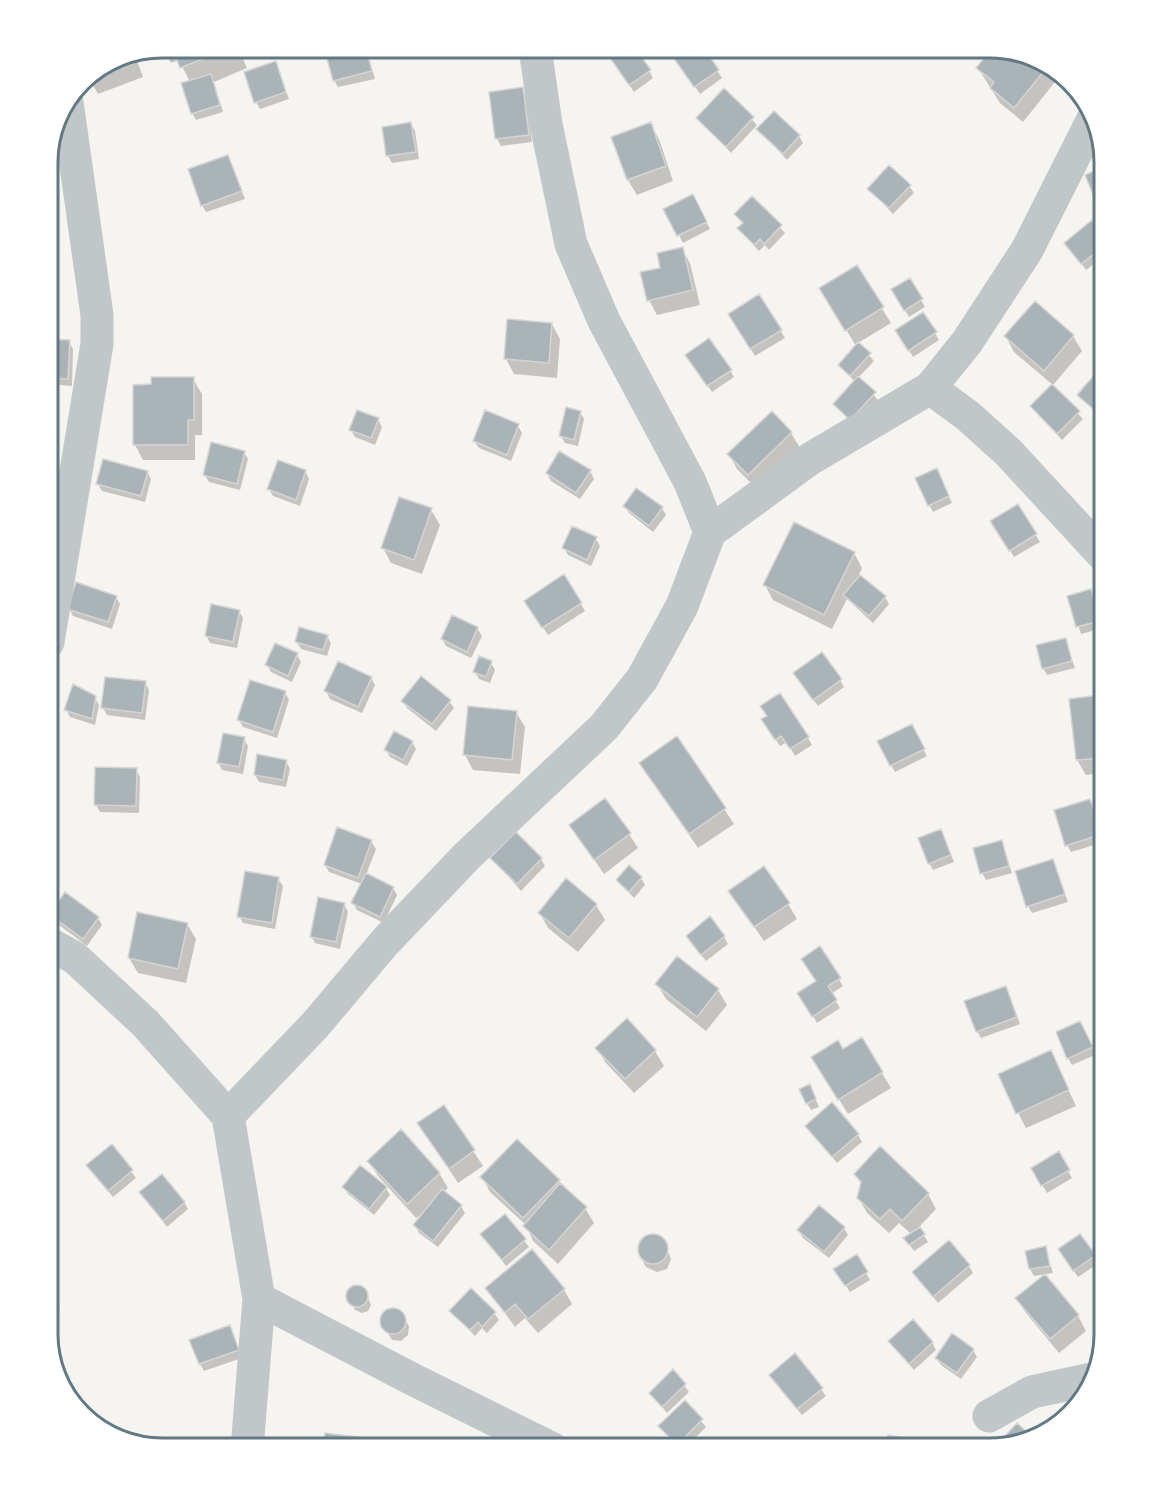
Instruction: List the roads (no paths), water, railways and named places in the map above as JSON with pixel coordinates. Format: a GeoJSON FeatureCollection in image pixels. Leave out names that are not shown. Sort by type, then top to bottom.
{"type":"FeatureCollection","features":[{"type":"Feature","properties":{"kind":"street"},"geometry":{"type":"LineString","coordinates":[[537,58],[546,124],[572,244],[604,321],[690,482],[710,532]]}},
{"type":"Feature","properties":{"kind":"street"},"geometry":{"type":"LineString","coordinates":[[59,577],[97,344],[97,315],[69,116]]}},
{"type":"Feature","properties":{"kind":"street"},"geometry":{"type":"LineString","coordinates":[[228,1116],[316,1024],[385,942],[466,856],[604,727],[642,679],[682,606],[710,532],[810,459],[930,388],[967,342],[1027,250],[1088,129]]}},
{"type":"Feature","properties":{"kind":"street"},"geometry":{"type":"LineString","coordinates":[[930,388],[968,416],[1008,452],[1094,545]]}},
{"type":"Feature","properties":{"kind":"street"},"geometry":{"type":"LineString","coordinates":[[58,949],[75,958],[145,1023],[228,1116],[259,1299],[248,1438]]}},
{"type":"Feature","properties":{"kind":"street"},"geometry":{"type":"LineString","coordinates":[[259,1299],[531,1438]]}},
{"type":"Feature","properties":{"kind":"street"},"geometry":{"type":"LineString","coordinates":[[989,1416],[1032,1392],[1083,1381]]}}]}
